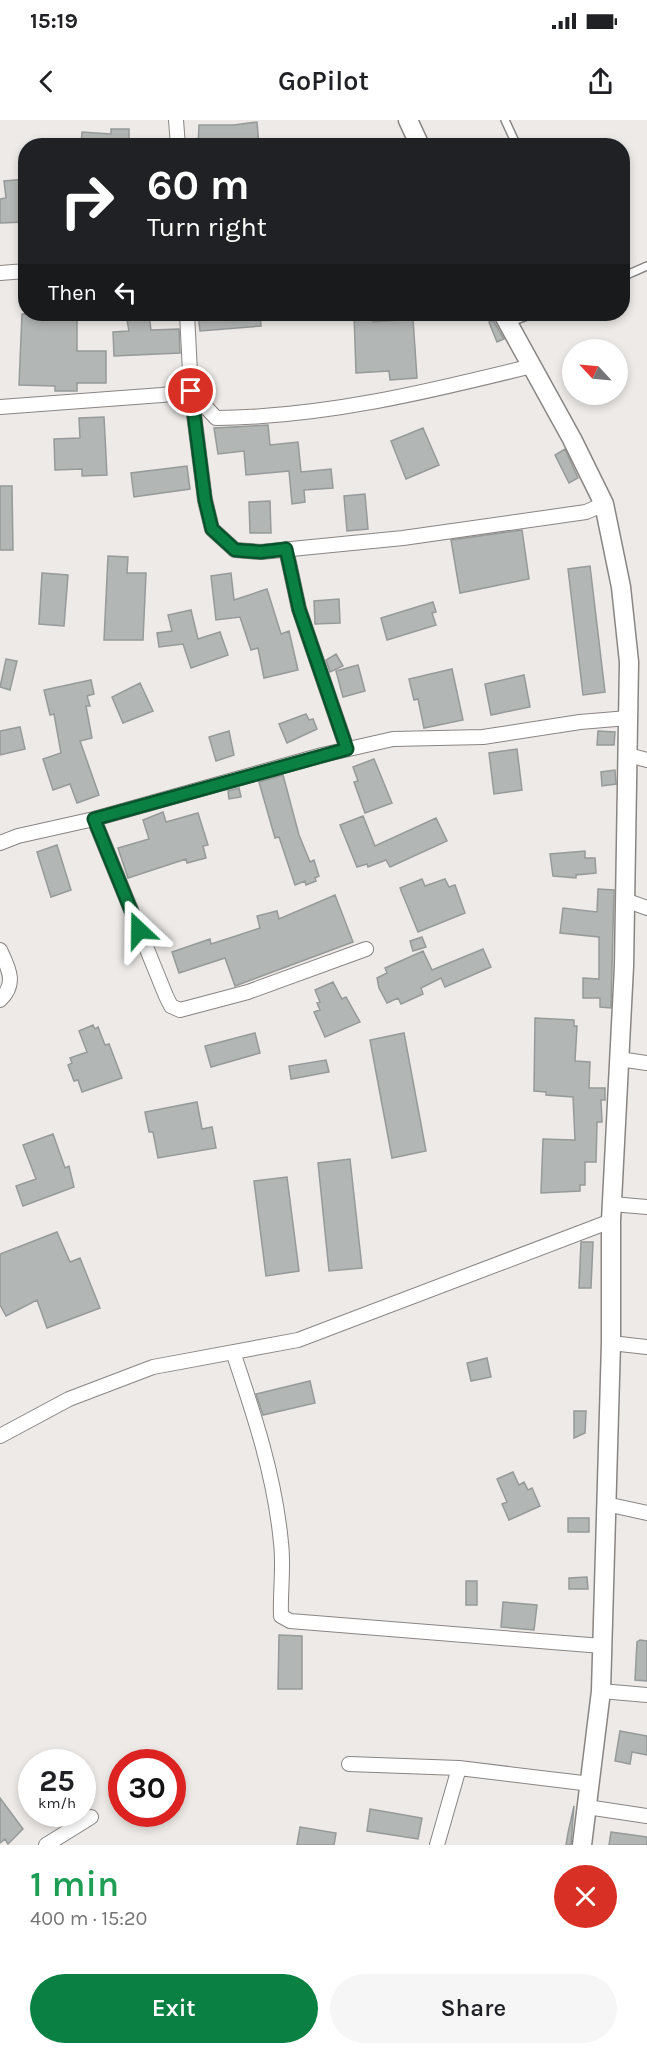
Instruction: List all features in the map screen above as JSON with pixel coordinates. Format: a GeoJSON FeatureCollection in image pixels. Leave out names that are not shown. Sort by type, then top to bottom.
{"type":"FeatureCollection","features":[{"type":"Feature","properties":{"kind":"street"},"geometry":{"type":"LineString","coordinates":[[176,120],[177,138]]}},
{"type":"Feature","properties":{"kind":"street"},"geometry":{"type":"LineString","coordinates":[[408,120],[416,138]]}},
{"type":"Feature","properties":{"kind":"street"},"geometry":{"type":"LineString","coordinates":[[0,273],[18,272]]}},
{"type":"Feature","properties":{"kind":"street"},"geometry":{"type":"LineString","coordinates":[[187,321],[191,391],[205,500],[212,529],[235,550],[261,552],[403,538],[575,514],[604,504]]}},
{"type":"Feature","properties":{"kind":"street"},"geometry":{"type":"LineString","coordinates":[[508,321],[604,504],[621,587],[629,662],[625,900],[611,1213],[611,1342],[603,1646],[601,1691],[582,1845]]}},
{"type":"Feature","properties":{"kind":"street"},"geometry":{"type":"LineString","coordinates":[[191,391],[216,418],[256,417],[398,399],[532,366]]}},
{"type":"Feature","properties":{"kind":"street"},"geometry":{"type":"LineString","coordinates":[[0,407],[191,391]]}},
{"type":"Feature","properties":{"kind":"street"},"geometry":{"type":"LineString","coordinates":[[286,549],[299,609],[347,749]]}},
{"type":"Feature","properties":{"kind":"street"},"geometry":{"type":"LineString","coordinates":[[0,843],[18,836],[94,819],[347,749],[393,739],[483,737],[580,722],[628,718]]}},
{"type":"Feature","properties":{"kind":"street"},"geometry":{"type":"LineString","coordinates":[[628,755],[647,760]]}},
{"type":"Feature","properties":{"kind":"street"},"geometry":{"type":"LineString","coordinates":[[94,819],[166,996],[171,1006],[180,1011],[248,992],[366,949]]}},
{"type":"Feature","properties":{"kind":"street"},"geometry":{"type":"LineString","coordinates":[[625,900],[647,908]]}},
{"type":"Feature","properties":{"kind":"street"},"geometry":{"type":"LineString","coordinates":[[0,950],[12,978],[9,991],[0,1000]]}},
{"type":"Feature","properties":{"kind":"street"},"geometry":{"type":"LineString","coordinates":[[619,1059],[647,1063]]}},
{"type":"Feature","properties":{"kind":"street"},"geometry":{"type":"LineString","coordinates":[[0,1436],[69,1400],[153,1368],[298,1340],[611,1213],[647,1207]]}},
{"type":"Feature","properties":{"kind":"street"},"geometry":{"type":"LineString","coordinates":[[611,1342],[647,1347]]}},
{"type":"Feature","properties":{"kind":"street"},"geometry":{"type":"LineString","coordinates":[[233,1352],[252,1407],[277,1507],[282,1546],[281,1616],[290,1621],[603,1646]]}},
{"type":"Feature","properties":{"kind":"street"},"geometry":{"type":"LineString","coordinates":[[606,1504],[647,1513]]}},
{"type":"Feature","properties":{"kind":"street"},"geometry":{"type":"LineString","coordinates":[[601,1691],[647,1695]]}},
{"type":"Feature","properties":{"kind":"street"},"geometry":{"type":"LineString","coordinates":[[349,1764],[459,1768],[591,1784]]}},
{"type":"Feature","properties":{"kind":"street"},"geometry":{"type":"LineString","coordinates":[[437,1845],[459,1768]]}},
{"type":"Feature","properties":{"kind":"street"},"geometry":{"type":"LineString","coordinates":[[587,1807],[647,1816]]}},
{"type":"Feature","properties":{"kind":"street"},"geometry":{"type":"LineString","coordinates":[[46,1845],[75,1827]]}},
{"type":"Feature","properties":{"kind":"lane"},"geometry":{"type":"LineString","coordinates":[[505,120],[513,138]]}},
{"type":"Feature","properties":{"kind":"lane"},"geometry":{"type":"LineString","coordinates":[[630,273],[647,266]]}},
{"type":"Feature","properties":{"kind":"building"},"geometry":{"type":"Polygon","coordinates":[[[257,122],[258,138],[198,138],[199,125],[234,125],[257,122]]]}},
{"type":"Feature","properties":{"kind":"building"},"geometry":{"type":"Polygon","coordinates":[[[111,129],[129,129],[129,138],[82,138],[82,132],[111,134],[111,129]]]}},
{"type":"Feature","properties":{"kind":"building"},"geometry":{"type":"Polygon","coordinates":[[[18,180],[18,222],[0,223],[0,199],[6,198],[4,181],[18,180]]]}},
{"type":"Feature","properties":{"kind":"building"},"geometry":{"type":"Polygon","coordinates":[[[22,321],[77,321],[77,351],[106,351],[106,383],[77,383],[77,391],[55,391],[55,386],[19,385],[22,321]]]}},
{"type":"Feature","properties":{"kind":"building"},"geometry":{"type":"Polygon","coordinates":[[[127,321],[150,321],[151,330],[179,329],[180,353],[114,356],[113,332],[129,331],[127,321]]]}},
{"type":"Feature","properties":{"kind":"building"},"geometry":{"type":"Polygon","coordinates":[[[199,321],[261,321],[261,326],[200,331],[199,321]]]}},
{"type":"Feature","properties":{"kind":"building"},"geometry":{"type":"Polygon","coordinates":[[[354,321],[413,321],[417,378],[390,380],[389,371],[356,373],[354,321]]]}},
{"type":"Feature","properties":{"kind":"building"},"geometry":{"type":"Polygon","coordinates":[[[494,321],[504,339],[497,342],[489,322],[494,321]]]}},
{"type":"Feature","properties":{"kind":"building"},"geometry":{"type":"Polygon","coordinates":[[[104,417],[107,475],[82,476],[82,469],[55,470],[54,439],[80,438],[79,418],[104,417]]]}},
{"type":"Feature","properties":{"kind":"building"},"geometry":{"type":"Polygon","coordinates":[[[268,425],[270,445],[298,442],[301,472],[331,469],[333,488],[304,490],[305,502],[292,504],[289,471],[246,475],[244,451],[218,454],[214,428],[268,425]]]}},
{"type":"Feature","properties":{"kind":"building"},"geometry":{"type":"Polygon","coordinates":[[[423,428],[439,465],[406,479],[391,441],[423,428]]]}},
{"type":"Feature","properties":{"kind":"building"},"geometry":{"type":"Polygon","coordinates":[[[565,449],[578,478],[569,483],[555,455],[565,449]]]}},
{"type":"Feature","properties":{"kind":"building"},"geometry":{"type":"Polygon","coordinates":[[[187,466],[190,489],[134,497],[131,473],[187,466]]]}},
{"type":"Feature","properties":{"kind":"building"},"geometry":{"type":"Polygon","coordinates":[[[0,486],[12,486],[13,550],[0,550],[0,486]]]}},
{"type":"Feature","properties":{"kind":"building"},"geometry":{"type":"Polygon","coordinates":[[[365,494],[368,529],[347,531],[344,496],[365,494]]]}},
{"type":"Feature","properties":{"kind":"building"},"geometry":{"type":"Polygon","coordinates":[[[270,501],[271,533],[250,533],[249,502],[270,501]]]}},
{"type":"Feature","properties":{"kind":"building"},"geometry":{"type":"Polygon","coordinates":[[[522,530],[529,579],[460,593],[451,540],[522,530]]]}},
{"type":"Feature","properties":{"kind":"building"},"geometry":{"type":"Polygon","coordinates":[[[108,556],[128,557],[127,573],[146,573],[143,640],[104,640],[108,556]]]}},
{"type":"Feature","properties":{"kind":"building"},"geometry":{"type":"Polygon","coordinates":[[[590,566],[605,692],[583,695],[568,569],[590,566]]]}},
{"type":"Feature","properties":{"kind":"building"},"geometry":{"type":"Polygon","coordinates":[[[42,573],[68,575],[64,626],[39,624],[42,573]]]}},
{"type":"Feature","properties":{"kind":"building"},"geometry":{"type":"Polygon","coordinates":[[[231,573],[234,600],[267,589],[281,634],[289,631],[298,670],[264,678],[258,648],[251,650],[240,617],[216,620],[211,576],[231,573]]]}},
{"type":"Feature","properties":{"kind":"building"},"geometry":{"type":"Polygon","coordinates":[[[339,599],[340,623],[315,624],[314,601],[339,599]]]}},
{"type":"Feature","properties":{"kind":"building"},"geometry":{"type":"Polygon","coordinates":[[[433,602],[436,612],[432,613],[436,625],[387,640],[381,618],[433,602]]]}},
{"type":"Feature","properties":{"kind":"building"},"geometry":{"type":"Polygon","coordinates":[[[191,610],[198,639],[220,632],[228,655],[191,668],[183,644],[159,647],[157,633],[172,631],[168,615],[191,610]]]}},
{"type":"Feature","properties":{"kind":"building"},"geometry":{"type":"Polygon","coordinates":[[[336,654],[343,666],[330,672],[326,660],[336,654]]]}},
{"type":"Feature","properties":{"kind":"building"},"geometry":{"type":"Polygon","coordinates":[[[6,659],[17,661],[10,690],[0,687],[6,659]]]}},
{"type":"Feature","properties":{"kind":"building"},"geometry":{"type":"Polygon","coordinates":[[[358,665],[365,691],[343,697],[336,671],[358,665]]]}},
{"type":"Feature","properties":{"kind":"building"},"geometry":{"type":"Polygon","coordinates":[[[452,669],[463,720],[424,728],[418,699],[414,700],[409,679],[452,669]]]}},
{"type":"Feature","properties":{"kind":"building"},"geometry":{"type":"Polygon","coordinates":[[[524,675],[530,707],[491,715],[485,684],[524,675]]]}},
{"type":"Feature","properties":{"kind":"building"},"geometry":{"type":"Polygon","coordinates":[[[91,680],[94,694],[87,696],[90,706],[86,706],[92,738],[80,741],[99,795],[77,803],[70,784],[53,790],[43,759],[61,753],[54,714],[50,715],[44,690],[91,680]]]}},
{"type":"Feature","properties":{"kind":"building"},"geometry":{"type":"Polygon","coordinates":[[[140,683],[153,711],[123,723],[112,697],[140,683]]]}},
{"type":"Feature","properties":{"kind":"building"},"geometry":{"type":"Polygon","coordinates":[[[306,714],[309,720],[313,719],[317,729],[287,743],[279,724],[306,714]]]}},
{"type":"Feature","properties":{"kind":"building"},"geometry":{"type":"Polygon","coordinates":[[[20,727],[25,749],[0,755],[0,731],[20,727]]]}},
{"type":"Feature","properties":{"kind":"building"},"geometry":{"type":"Polygon","coordinates":[[[229,731],[234,755],[216,761],[209,737],[229,731]]]}},
{"type":"Feature","properties":{"kind":"building"},"geometry":{"type":"Polygon","coordinates":[[[598,731],[615,732],[614,745],[597,745],[598,731]]]}},
{"type":"Feature","properties":{"kind":"building"},"geometry":{"type":"Polygon","coordinates":[[[517,749],[522,790],[494,794],[489,753],[517,749]]]}},
{"type":"Feature","properties":{"kind":"building"},"geometry":{"type":"Polygon","coordinates":[[[374,759],[392,803],[365,813],[354,782],[358,781],[353,767],[374,759]]]}},
{"type":"Feature","properties":{"kind":"building"},"geometry":{"type":"Polygon","coordinates":[[[615,770],[616,784],[602,786],[601,772],[615,770]]]}},
{"type":"Feature","properties":{"kind":"building"},"geometry":{"type":"Polygon","coordinates":[[[283,775],[299,835],[310,862],[314,860],[319,876],[315,878],[316,881],[306,885],[305,881],[295,885],[279,837],[275,838],[259,782],[283,775]]]}},
{"type":"Feature","properties":{"kind":"building"},"geometry":{"type":"Polygon","coordinates":[[[239,788],[241,797],[229,799],[228,791],[239,788]]]}},
{"type":"Feature","properties":{"kind":"building"},"geometry":{"type":"Polygon","coordinates":[[[163,812],[166,822],[198,813],[208,845],[203,846],[206,858],[187,863],[186,859],[128,878],[118,848],[149,839],[143,820],[163,812]]]}},
{"type":"Feature","properties":{"kind":"building"},"geometry":{"type":"Polygon","coordinates":[[[363,816],[375,846],[436,818],[447,841],[390,867],[386,860],[368,867],[367,864],[357,867],[340,825],[363,816]]]}},
{"type":"Feature","properties":{"kind":"building"},"geometry":{"type":"Polygon","coordinates":[[[57,845],[71,890],[51,897],[37,852],[57,845]]]}},
{"type":"Feature","properties":{"kind":"building"},"geometry":{"type":"Polygon","coordinates":[[[585,851],[585,858],[595,858],[596,873],[576,875],[576,878],[553,876],[550,854],[585,851]]]}},
{"type":"Feature","properties":{"kind":"building"},"geometry":{"type":"Polygon","coordinates":[[[422,879],[425,886],[445,879],[449,887],[455,885],[465,913],[418,932],[400,888],[422,879]]]}},
{"type":"Feature","properties":{"kind":"building"},"geometry":{"type":"Polygon","coordinates":[[[598,889],[614,890],[611,1008],[600,1007],[600,998],[583,998],[583,978],[599,979],[599,937],[560,933],[563,908],[597,912],[598,889]]]}},
{"type":"Feature","properties":{"kind":"building"},"geometry":{"type":"Polygon","coordinates":[[[335,895],[353,942],[235,986],[225,958],[179,973],[172,952],[210,939],[211,944],[260,928],[257,916],[277,911],[279,919],[335,895]]]}},
{"type":"Feature","properties":{"kind":"building"},"geometry":{"type":"Polygon","coordinates":[[[422,937],[426,947],[413,951],[410,941],[422,937]]]}},
{"type":"Feature","properties":{"kind":"building"},"geometry":{"type":"Polygon","coordinates":[[[483,949],[491,967],[445,987],[441,978],[421,988],[423,994],[401,1004],[398,998],[387,1003],[379,988],[377,978],[387,973],[385,968],[423,951],[432,970],[483,949]]]}},
{"type":"Feature","properties":{"kind":"building"},"geometry":{"type":"Polygon","coordinates":[[[333,982],[342,999],[346,997],[360,1022],[325,1037],[314,1012],[320,1010],[317,1003],[320,1002],[315,990],[333,982]]]}},
{"type":"Feature","properties":{"kind":"building"},"geometry":{"type":"Polygon","coordinates":[[[535,1018],[574,1020],[574,1026],[577,1026],[575,1061],[590,1062],[589,1088],[605,1088],[605,1100],[601,1100],[602,1122],[597,1122],[596,1162],[585,1162],[585,1185],[580,1185],[580,1191],[541,1193],[543,1139],[575,1140],[573,1097],[546,1095],[546,1092],[534,1091],[535,1018]]]}},
{"type":"Feature","properties":{"kind":"building"},"geometry":{"type":"Polygon","coordinates":[[[93,1025],[95,1029],[98,1027],[105,1045],[109,1044],[122,1078],[82,1092],[78,1080],[74,1081],[68,1065],[72,1063],[70,1058],[87,1052],[79,1031],[93,1025]]]}},
{"type":"Feature","properties":{"kind":"building"},"geometry":{"type":"Polygon","coordinates":[[[255,1033],[260,1053],[211,1067],[205,1046],[255,1033]]]}},
{"type":"Feature","properties":{"kind":"building"},"geometry":{"type":"Polygon","coordinates":[[[404,1033],[426,1151],[392,1158],[370,1040],[404,1033]]]}},
{"type":"Feature","properties":{"kind":"building"},"geometry":{"type":"Polygon","coordinates":[[[326,1060],[329,1072],[291,1079],[289,1066],[326,1060]]]}},
{"type":"Feature","properties":{"kind":"building"},"geometry":{"type":"Polygon","coordinates":[[[197,1102],[202,1129],[212,1127],[216,1148],[158,1158],[153,1132],[149,1132],[145,1112],[197,1102]]]}},
{"type":"Feature","properties":{"kind":"building"},"geometry":{"type":"Polygon","coordinates":[[[53,1134],[65,1168],[69,1166],[74,1187],[23,1206],[16,1186],[36,1179],[23,1145],[53,1134]]]}},
{"type":"Feature","properties":{"kind":"building"},"geometry":{"type":"Polygon","coordinates":[[[350,1159],[362,1268],[329,1271],[318,1163],[350,1159]]]}},
{"type":"Feature","properties":{"kind":"building"},"geometry":{"type":"Polygon","coordinates":[[[287,1177],[299,1271],[266,1276],[254,1181],[287,1177]]]}},
{"type":"Feature","properties":{"kind":"building"},"geometry":{"type":"Polygon","coordinates":[[[57,1232],[70,1262],[80,1258],[100,1308],[47,1328],[37,1300],[6,1316],[0,1305],[0,1254],[57,1232]]]}},
{"type":"Feature","properties":{"kind":"building"},"geometry":{"type":"Polygon","coordinates":[[[581,1242],[593,1242],[591,1288],[579,1288],[581,1242]]]}},
{"type":"Feature","properties":{"kind":"building"},"geometry":{"type":"Polygon","coordinates":[[[487,1358],[491,1377],[471,1381],[467,1363],[487,1358]]]}},
{"type":"Feature","properties":{"kind":"building"},"geometry":{"type":"Polygon","coordinates":[[[310,1381],[315,1403],[263,1415],[256,1394],[310,1381]]]}},
{"type":"Feature","properties":{"kind":"building"},"geometry":{"type":"Polygon","coordinates":[[[574,1411],[586,1411],[585,1433],[574,1438],[574,1411]]]}},
{"type":"Feature","properties":{"kind":"building"},"geometry":{"type":"Polygon","coordinates":[[[513,1472],[519,1485],[524,1482],[528,1490],[532,1488],[540,1506],[509,1520],[502,1504],[507,1502],[497,1479],[513,1472]]]}},
{"type":"Feature","properties":{"kind":"building"},"geometry":{"type":"Polygon","coordinates":[[[568,1518],[589,1518],[589,1532],[568,1532],[568,1518]]]}},
{"type":"Feature","properties":{"kind":"building"},"geometry":{"type":"Polygon","coordinates":[[[587,1577],[588,1589],[569,1589],[569,1578],[587,1577]]]}},
{"type":"Feature","properties":{"kind":"building"},"geometry":{"type":"Polygon","coordinates":[[[466,1581],[477,1581],[477,1605],[466,1605],[466,1581]]]}},
{"type":"Feature","properties":{"kind":"building"},"geometry":{"type":"Polygon","coordinates":[[[503,1602],[537,1605],[534,1630],[501,1627],[503,1602]]]}},
{"type":"Feature","properties":{"kind":"building"},"geometry":{"type":"Polygon","coordinates":[[[279,1635],[302,1636],[302,1689],[278,1689],[279,1635]]]}},
{"type":"Feature","properties":{"kind":"building"},"geometry":{"type":"Polygon","coordinates":[[[647,1641],[647,1681],[635,1680],[637,1642],[647,1641]]]}},
{"type":"Feature","properties":{"kind":"building"},"geometry":{"type":"Polygon","coordinates":[[[620,1731],[647,1736],[647,1755],[632,1752],[630,1764],[615,1761],[620,1731]]]}},
{"type":"Feature","properties":{"kind":"building"},"geometry":{"type":"Polygon","coordinates":[[[0,1798],[18,1822],[18,1827],[23,1829],[8,1844],[5,1839],[0,1843],[0,1798]]]}},
{"type":"Feature","properties":{"kind":"building"},"geometry":{"type":"Polygon","coordinates":[[[574,1806],[571,1845],[566,1845],[568,1833],[574,1806]]]}},
{"type":"Feature","properties":{"kind":"building"},"geometry":{"type":"Polygon","coordinates":[[[370,1809],[422,1818],[418,1839],[367,1831],[370,1809]]]}},
{"type":"Feature","properties":{"kind":"building"},"geometry":{"type":"Polygon","coordinates":[[[300,1827],[336,1833],[334,1845],[297,1845],[300,1827]]]}},
{"type":"Feature","properties":{"kind":"building"},"geometry":{"type":"Polygon","coordinates":[[[611,1832],[647,1837],[647,1845],[609,1845],[611,1832]]]}},
{"type":"Feature","properties":{"kind":"route"},"geometry":{"type":"LineString","coordinates":[[139,930],[94,819],[347,749],[299,609],[286,549],[261,552],[235,550],[212,529],[205,500],[191,391]]}}]}
